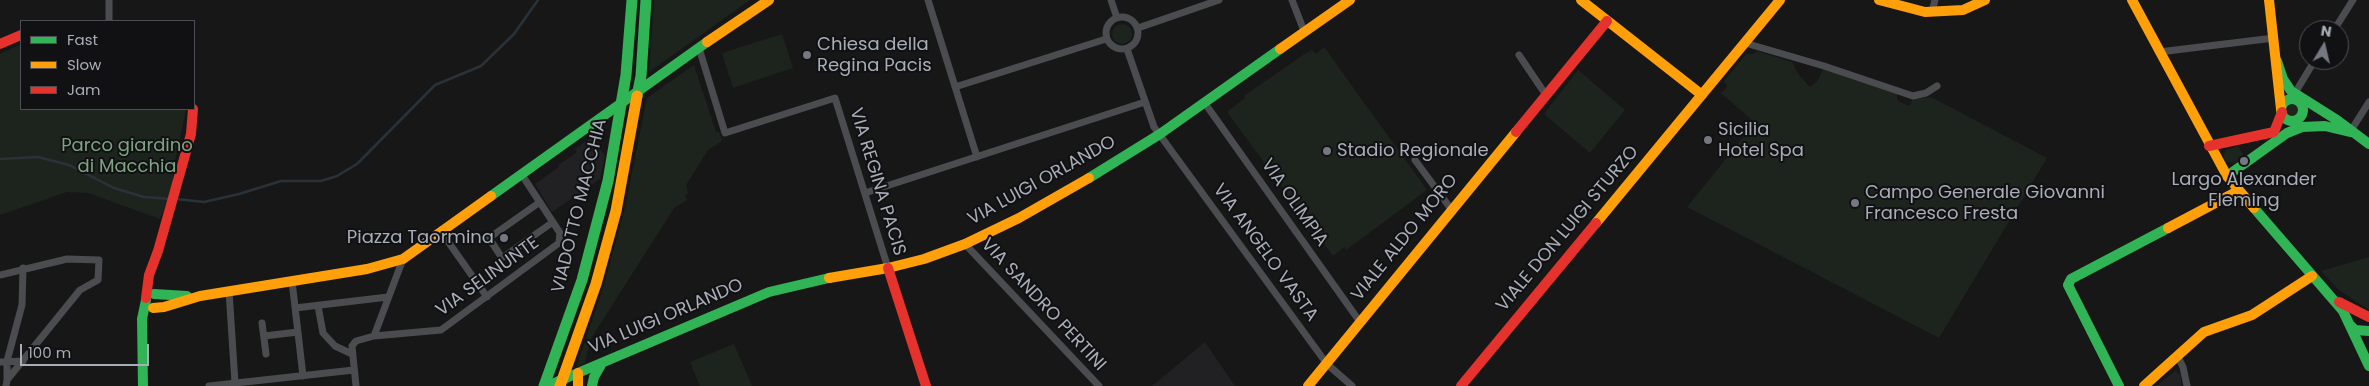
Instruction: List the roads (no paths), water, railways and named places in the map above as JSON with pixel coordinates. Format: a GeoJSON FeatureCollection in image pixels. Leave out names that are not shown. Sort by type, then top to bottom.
{"type":"FeatureCollection","features":[{"type":"Feature","properties":{"kind":"main road","name":"VIADOTTO MACCHIA"},"geometry":{"type":"LineString","coordinates":[[552,386],[608,181],[626,75],[632,0]]}},
{"type":"Feature","properties":{"kind":"main road","name":"VIADOTTO MACCHIA"},"geometry":{"type":"LineString","coordinates":[[552,386],[594,292],[616,211],[641,76],[646,0]]}},
{"type":"Feature","properties":{"kind":"main road"},"geometry":{"type":"LineString","coordinates":[[154,300],[200,296],[366,269],[403,259],[769,0]]}},
{"type":"Feature","properties":{"kind":"main road","name":"VIA LUIGI ORLANDO"},"geometry":{"type":"LineString","coordinates":[[552,386],[578,373],[769,292],[842,275],[888,268],[924,259],[965,244],[1048,202],[1160,134],[1350,0]]}},
{"type":"Feature","properties":{"kind":"main road"},"geometry":{"type":"LineString","coordinates":[[1581,0],[1702,95]]}},
{"type":"Feature","properties":{"kind":"main road","name":"VIALE DON LUIGI STURZO"},"geometry":{"type":"LineString","coordinates":[[1461,386],[1780,0]]}},
{"type":"Feature","properties":{"kind":"main road"},"geometry":{"type":"LineString","coordinates":[[1879,0],[1925,12],[1963,10],[1985,0]]}},
{"type":"Feature","properties":{"kind":"main road"},"geometry":{"type":"LineString","coordinates":[[2132,0],[2226,176],[2343,311],[2369,366]]}},
{"type":"Feature","properties":{"kind":"main road"},"geometry":{"type":"LineString","coordinates":[[2269,0],[2282,110],[2288,120],[2297,120]]}},
{"type":"Feature","properties":{"kind":"main road","name":"VIALE ALDO MORO"},"geometry":{"type":"LineString","coordinates":[[1308,386],[1451,209],[1607,22]]}},
{"type":"Feature","properties":{"kind":"main road"},"geometry":{"type":"LineString","coordinates":[[0,44],[20,35]]}},
{"type":"Feature","properties":{"kind":"main road"},"geometry":{"type":"LineString","coordinates":[[2277,61],[2283,80],[2303,107],[2303,113],[2287,134]]}},
{"type":"Feature","properties":{"kind":"main road"},"geometry":{"type":"LineString","coordinates":[[2209,146],[2274,132],[2278,126],[2284,103],[2290,99],[2297,98],[2318,108],[2369,144]]}},
{"type":"Feature","properties":{"kind":"main road"},"geometry":{"type":"LineString","coordinates":[[143,386],[143,334],[154,300],[149,275],[160,247],[185,158],[193,125],[194,110]]}},
{"type":"Feature","properties":{"kind":"main road"},"geometry":{"type":"LineString","coordinates":[[2226,176],[2287,134],[2302,127],[2334,127],[2350,132]]}},
{"type":"Feature","properties":{"kind":"main road"},"geometry":{"type":"LineString","coordinates":[[2119,386],[2068,285],[2071,279],[2238,191]]}},
{"type":"Feature","properties":{"kind":"main road"},"geometry":{"type":"LineString","coordinates":[[888,268],[925,386]]}},
{"type":"Feature","properties":{"kind":"main road"},"geometry":{"type":"LineString","coordinates":[[2144,386],[2204,332],[2252,315],[2312,276]]}},
{"type":"Feature","properties":{"kind":"main road"},"geometry":{"type":"LineString","coordinates":[[2329,294],[2345,306],[2369,317]]}},
{"type":"Feature","properties":{"kind":"main road"},"geometry":{"type":"LineString","coordinates":[[2350,325],[2354,320],[2369,317]]}},
{"type":"Feature","properties":{"kind":"main road"},"geometry":{"type":"LineString","coordinates":[[2350,325],[2355,330],[2369,333],[2359,347]]}},
{"type":"Feature","properties":{"kind":"main road"},"geometry":{"type":"LineString","coordinates":[[592,386],[594,376],[602,363]]}},
{"type":"Feature","properties":{"kind":"main road"},"geometry":{"type":"LineString","coordinates":[[578,373],[578,386]]}},
{"type":"Feature","properties":{"kind":"main road"},"geometry":{"type":"LineString","coordinates":[[578,373],[584,378],[588,386]]}},
{"type":"Feature","properties":{"kind":"street"},"geometry":{"type":"LineString","coordinates":[[109,0],[109,20]]}},
{"type":"Feature","properties":{"kind":"street"},"geometry":{"type":"LineString","coordinates":[[928,0],[978,157]]}},
{"type":"Feature","properties":{"kind":"street"},"geometry":{"type":"LineString","coordinates":[[1111,0],[1117,18]]}},
{"type":"Feature","properties":{"kind":"street"},"geometry":{"type":"LineString","coordinates":[[1138,28],[1219,0]]}},
{"type":"Feature","properties":{"kind":"street"},"geometry":{"type":"LineString","coordinates":[[1292,0],[1304,31]]}},
{"type":"Feature","properties":{"kind":"street"},"geometry":{"type":"LineString","coordinates":[[1932,12],[1935,0]]}},
{"type":"Feature","properties":{"kind":"street"},"geometry":{"type":"LineString","coordinates":[[2340,20],[2353,0]]}},
{"type":"Feature","properties":{"kind":"street"},"geometry":{"type":"LineString","coordinates":[[1125,17],[1133,21],[1138,28],[1138,37],[1134,44],[1127,49],[1119,50],[1111,46],[1106,39],[1106,30],[1110,23],[1117,18],[1125,17]]}},
{"type":"Feature","properties":{"kind":"street"},"geometry":{"type":"LineString","coordinates":[[2159,52],[2274,38]]}},
{"type":"Feature","properties":{"kind":"street"},"geometry":{"type":"LineString","coordinates":[[955,87],[1106,39]]}},
{"type":"Feature","properties":{"kind":"street"},"geometry":{"type":"LineString","coordinates":[[1744,43],[1824,66],[1913,96],[1926,93],[1937,86]]}},
{"type":"Feature","properties":{"kind":"street","name":"VIA REGINA PACIS"},"geometry":{"type":"LineString","coordinates":[[699,48],[725,133],[835,98],[888,268]]}},
{"type":"Feature","properties":{"kind":"street","name":"VIA ANGELO VASTA"},"geometry":{"type":"LineString","coordinates":[[1127,49],[1154,127],[1327,364],[1352,386]]}},
{"type":"Feature","properties":{"kind":"street"},"geometry":{"type":"LineString","coordinates":[[1519,56],[1546,94]]}},
{"type":"Feature","properties":{"kind":"street"},"geometry":{"type":"LineString","coordinates":[[2297,98],[2310,70]]}},
{"type":"Feature","properties":{"kind":"street"},"geometry":{"type":"LineString","coordinates":[[865,193],[1145,102]]}},
{"type":"Feature","properties":{"kind":"street","name":"VIA OLIMPIA"},"geometry":{"type":"LineString","coordinates":[[1204,102],[1360,322]]}},
{"type":"Feature","properties":{"kind":"street"},"geometry":{"type":"LineString","coordinates":[[2350,132],[2369,102]]}},
{"type":"Feature","properties":{"kind":"street"},"geometry":{"type":"LineString","coordinates":[[1415,160],[1451,209]]}},
{"type":"Feature","properties":{"kind":"street"},"geometry":{"type":"LineString","coordinates":[[522,175],[540,202],[553,222],[502,258],[489,238],[540,202]]}},
{"type":"Feature","properties":{"kind":"street","name":"VIA SELINUNTE"},"geometry":{"type":"LineString","coordinates":[[352,354],[352,346],[356,341],[374,336],[441,330],[552,250],[561,238],[553,222]]}},
{"type":"Feature","properties":{"kind":"street"},"geometry":{"type":"LineString","coordinates":[[442,233],[487,297]]}},
{"type":"Feature","properties":{"kind":"street","name":"VIA SANDRO PERTINI"},"geometry":{"type":"LineString","coordinates":[[965,244],[1099,386]]}},
{"type":"Feature","properties":{"kind":"street"},"geometry":{"type":"LineString","coordinates":[[0,275],[67,259],[100,260],[98,280],[80,290],[6,383]]}},
{"type":"Feature","properties":{"kind":"street"},"geometry":{"type":"LineString","coordinates":[[374,336],[403,259]]}},
{"type":"Feature","properties":{"kind":"street"},"geometry":{"type":"LineString","coordinates":[[6,383],[3,362],[22,305],[23,268]]}},
{"type":"Feature","properties":{"kind":"street"},"geometry":{"type":"LineString","coordinates":[[292,281],[303,376]]}},
{"type":"Feature","properties":{"kind":"street"},"geometry":{"type":"LineString","coordinates":[[228,291],[235,383]]}},
{"type":"Feature","properties":{"kind":"street"},"geometry":{"type":"LineString","coordinates":[[295,308],[388,297]]}},
{"type":"Feature","properties":{"kind":"street"},"geometry":{"type":"LineString","coordinates":[[318,306],[323,333],[335,346],[352,354],[356,386]]}},
{"type":"Feature","properties":{"kind":"street"},"geometry":{"type":"LineString","coordinates":[[262,323],[266,354]]}},
{"type":"Feature","properties":{"kind":"street"},"geometry":{"type":"LineString","coordinates":[[264,336],[298,332]]}},
{"type":"Feature","properties":{"kind":"street"},"geometry":{"type":"LineString","coordinates":[[2177,355],[2183,367],[2187,386]]}},
{"type":"Feature","properties":{"kind":"street"},"geometry":{"type":"LineString","coordinates":[[3,362],[23,361]]}},
{"type":"Feature","properties":{"kind":"street"},"geometry":{"type":"LineString","coordinates":[[209,386],[354,370]]}},
{"type":"Feature","properties":{"kind":"waterway"},"geometry":{"type":"LineString","coordinates":[[176,199],[204,202],[281,181],[321,181],[337,176],[357,164],[435,85],[481,66],[514,34],[538,0]]}},
{"type":"Feature","properties":{"kind":"waterway"},"geometry":{"type":"LineString","coordinates":[[0,159],[38,157],[69,165],[114,188],[144,197],[171,199]]}},
{"type":"Feature","properties":{"kind":"place","name":"Chiesa della Regina Pacis"},"geometry":{"type":"Point","coordinates":[807,55]}},
{"type":"Feature","properties":{"kind":"place","name":"Sicilia Hotel Spa"},"geometry":{"type":"Point","coordinates":[1708,140]}},
{"type":"Feature","properties":{"kind":"place","name":"Stadio Regionale"},"geometry":{"type":"Point","coordinates":[1327,151]}},
{"type":"Feature","properties":{"kind":"place","name":"Largo Alexander Fleming"},"geometry":{"type":"Point","coordinates":[2244,161]}},
{"type":"Feature","properties":{"kind":"place","name":"Campo Generale Giovanni Francesco Fresta"},"geometry":{"type":"Point","coordinates":[1855,203]}},
{"type":"Feature","properties":{"kind":"place","name":"Piazza Taormina"},"geometry":{"type":"Point","coordinates":[504,238]}},
{"type":"Feature","properties":{"kind":"park label","name":"Parco giardino di Macchia"},"geometry":{"type":"Point","coordinates":[127,156]}}]}
